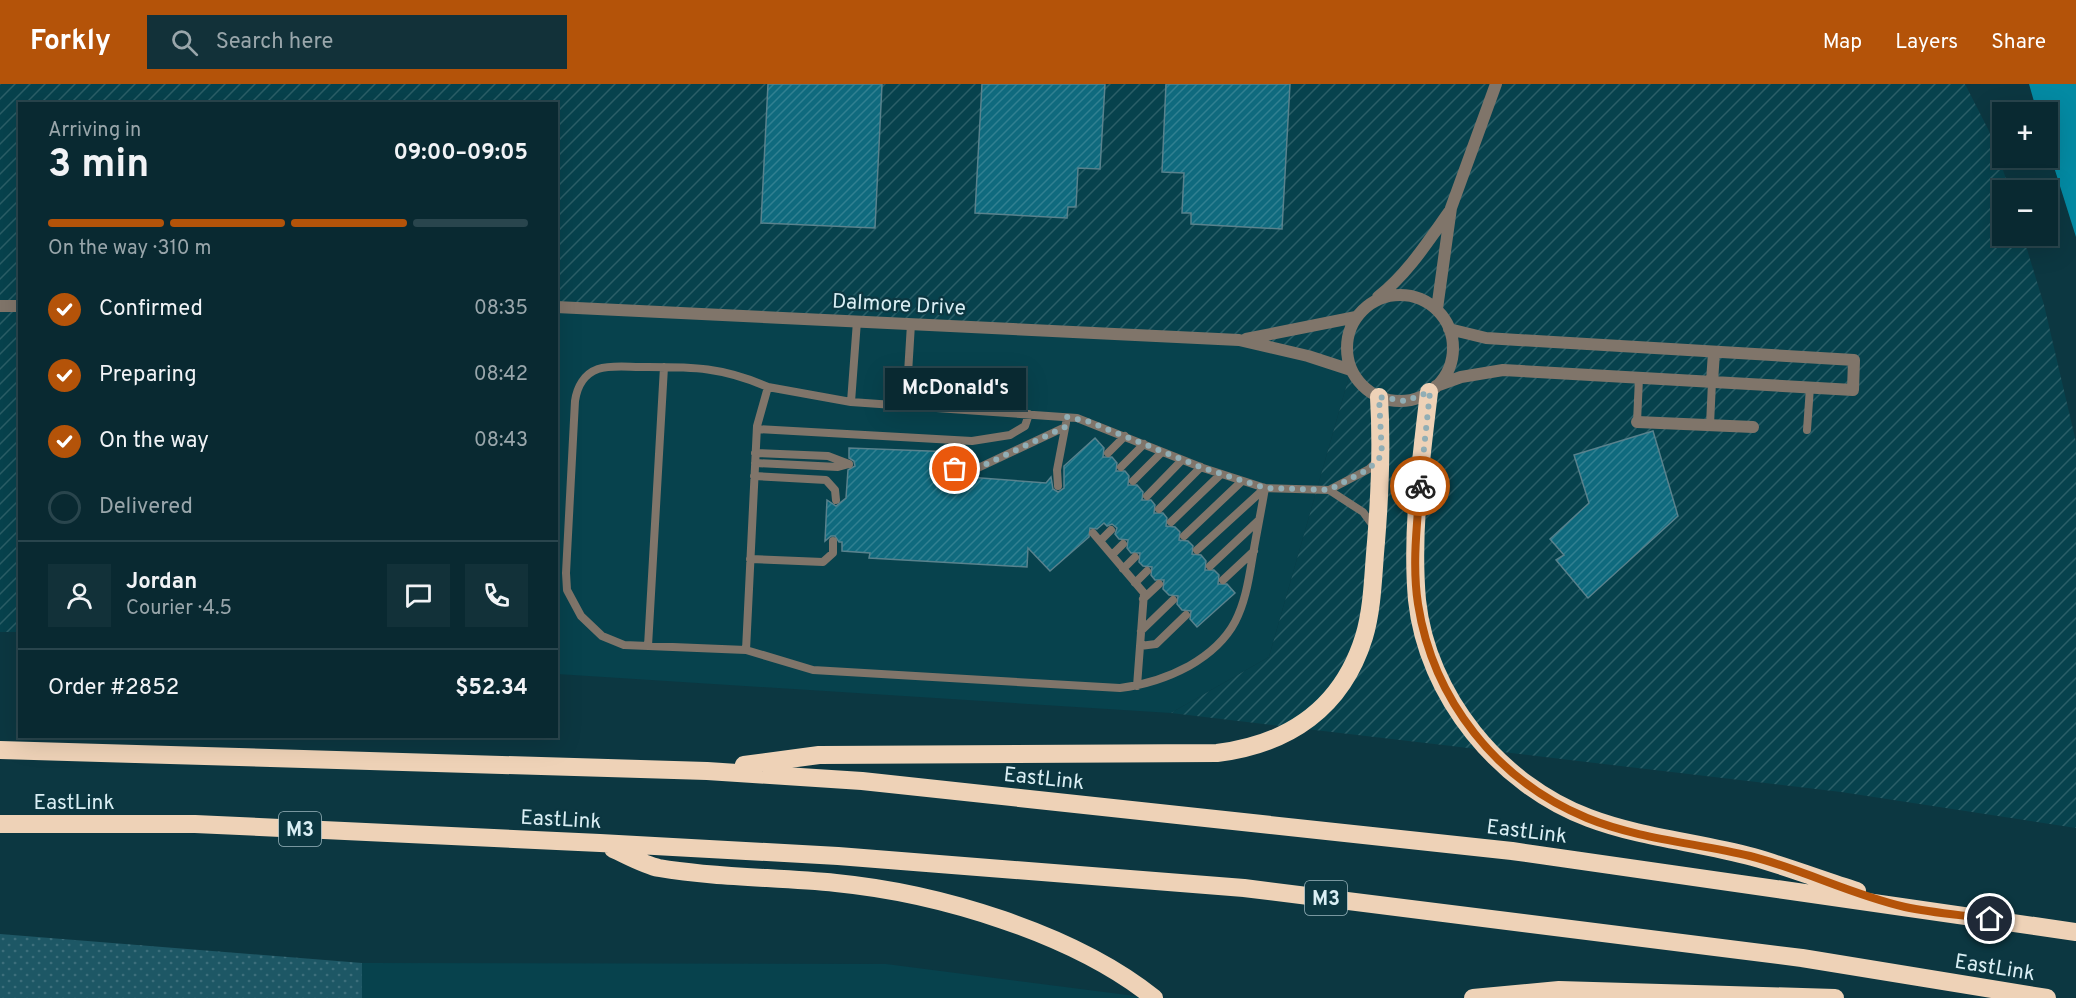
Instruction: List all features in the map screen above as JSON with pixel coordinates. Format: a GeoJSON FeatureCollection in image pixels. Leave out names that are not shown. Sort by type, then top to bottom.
{"type":"FeatureCollection","features":[{"type":"Feature","properties":{"kind":"highway"},"geometry":{"type":"LineString","coordinates":[[1433,389],[1416,540],[1418,603],[1430,650],[1442,683],[1454,706],[1480,741],[1505,767],[1524,782],[1549,799],[1586,817],[1631,831],[1752,856],[1904,907]]}},
{"type":"Feature","properties":{"kind":"highway"},"geometry":{"type":"LineString","coordinates":[[707,771],[819,754],[1195,755],[1239,750],[1274,740],[1311,719],[1349,673],[1364,636],[1370,612],[1382,455],[1379,397]]}},
{"type":"Feature","properties":{"kind":"highway","name":"EastLink"},"geometry":{"type":"LineString","coordinates":[[0,750],[707,771],[862,781],[1512,851],[2076,932]]}},
{"type":"Feature","properties":{"kind":"highway","name":"EastLink"},"geometry":{"type":"LineString","coordinates":[[0,824],[195,824],[600,843],[838,856],[1244,888],[1802,958],[2047,998]]}},
{"type":"Feature","properties":{"kind":"highway"},"geometry":{"type":"LineString","coordinates":[[600,843],[657,868],[839,883],[928,899],[1007,923],[1070,947],[1105,964],[1154,998]]}},
{"type":"Feature","properties":{"kind":"highway"},"geometry":{"type":"LineString","coordinates":[[1473,998],[1558,990],[1835,998]]}},
{"type":"Feature","properties":{"kind":"street"},"geometry":{"type":"LineString","coordinates":[[1437,309],[1451,208],[1496,84]]}},
{"type":"Feature","properties":{"kind":"street"},"geometry":{"type":"LineString","coordinates":[[1449,329],[1486,338],[1854,360],[1853,390],[1503,370],[1461,377],[1405,401],[1379,397],[1358,381],[1351,370],[1347,343],[1356,317],[1397,281],[1417,259],[1451,208]]}},
{"type":"Feature","properties":{"kind":"street"},"geometry":{"type":"LineString","coordinates":[[1371,303],[1398,294],[1419,298],[1437,309],[1449,329],[1453,344],[1446,374],[1433,389]]}},
{"type":"Feature","properties":{"kind":"street"},"geometry":{"type":"LineString","coordinates":[[0,306],[18,306]]}},
{"type":"Feature","properties":{"kind":"street","name":"Dalmore Drive"},"geometry":{"type":"LineString","coordinates":[[558,307],[1239,340],[1308,356],[1351,370]]}},
{"type":"Feature","properties":{"kind":"street","name":"Dalmore Drive"},"geometry":{"type":"LineString","coordinates":[[1239,340],[1356,317]]}},
{"type":"Feature","properties":{"kind":"street"},"geometry":{"type":"LineString","coordinates":[[1712,382],[1714,352]]}},
{"type":"Feature","properties":{"kind":"street"},"geometry":{"type":"LineString","coordinates":[[1637,422],[1754,427]]}},
{"type":"Feature","properties":{"kind":"lane"},"geometry":{"type":"LineString","coordinates":[[851,402],[857,321]]}},
{"type":"Feature","properties":{"kind":"lane"},"geometry":{"type":"LineString","coordinates":[[906,406],[911,324]]}},
{"type":"Feature","properties":{"kind":"lane"},"geometry":{"type":"LineString","coordinates":[[648,646],[664,367]]}},
{"type":"Feature","properties":{"kind":"lane"},"geometry":{"type":"LineString","coordinates":[[1265,488],[1245,601],[1226,638],[1182,670],[1137,686],[1120,687],[813,669],[746,650],[624,645],[602,636],[581,616],[567,590],[575,401],[580,383],[598,369],[664,367],[722,370],[768,387],[851,402],[1067,417],[1087,421],[1182,460],[1265,488],[1329,490],[1369,469],[1382,455]]}},
{"type":"Feature","properties":{"kind":"lane"},"geometry":{"type":"LineString","coordinates":[[1637,422],[1639,378]]}},
{"type":"Feature","properties":{"kind":"lane"},"geometry":{"type":"LineString","coordinates":[[1710,425],[1712,382]]}},
{"type":"Feature","properties":{"kind":"lane"},"geometry":{"type":"LineString","coordinates":[[746,650],[757,429],[768,387]]}},
{"type":"Feature","properties":{"kind":"lane"},"geometry":{"type":"LineString","coordinates":[[1808,430],[1810,387]]}},
{"type":"Feature","properties":{"kind":"lane"},"geometry":{"type":"LineString","coordinates":[[757,429],[972,441],[1010,435],[1025,426],[1029,414]]}},
{"type":"Feature","properties":{"kind":"lane"},"geometry":{"type":"LineString","coordinates":[[1058,486],[1058,470],[1067,417]]}},
{"type":"Feature","properties":{"kind":"lane"},"geometry":{"type":"LineString","coordinates":[[955,469],[978,468],[1065,427]]}},
{"type":"Feature","properties":{"kind":"lane"},"geometry":{"type":"LineString","coordinates":[[1108,453],[1125,436]]}},
{"type":"Feature","properties":{"kind":"lane"},"geometry":{"type":"LineString","coordinates":[[1121,467],[1144,444]]}},
{"type":"Feature","properties":{"kind":"lane"},"geometry":{"type":"LineString","coordinates":[[1133,481],[1162,452]]}},
{"type":"Feature","properties":{"kind":"lane"},"geometry":{"type":"LineString","coordinates":[[755,453],[828,456],[849,464],[838,467],[755,463]]}},
{"type":"Feature","properties":{"kind":"lane"},"geometry":{"type":"LineString","coordinates":[[1147,496],[1182,460]]}},
{"type":"Feature","properties":{"kind":"lane"},"geometry":{"type":"LineString","coordinates":[[1159,509],[1201,467]]}},
{"type":"Feature","properties":{"kind":"lane"},"geometry":{"type":"LineString","coordinates":[[1171,522],[1221,474]]}},
{"type":"Feature","properties":{"kind":"lane"},"geometry":{"type":"LineString","coordinates":[[754,476],[826,480],[835,490],[836,500]]}},
{"type":"Feature","properties":{"kind":"lane"},"geometry":{"type":"LineString","coordinates":[[1184,536],[1242,481]]}},
{"type":"Feature","properties":{"kind":"lane"},"geometry":{"type":"LineString","coordinates":[[1197,550],[1265,488]]}},
{"type":"Feature","properties":{"kind":"lane"},"geometry":{"type":"LineString","coordinates":[[1329,490],[1363,512],[1377,531]]}},
{"type":"Feature","properties":{"kind":"lane"},"geometry":{"type":"LineString","coordinates":[[1210,566],[1259,520]]}},
{"type":"Feature","properties":{"kind":"lane"},"geometry":{"type":"LineString","coordinates":[[1100,541],[1111,530]]}},
{"type":"Feature","properties":{"kind":"lane"},"geometry":{"type":"LineString","coordinates":[[1093,533],[1144,593],[1137,686]]}},
{"type":"Feature","properties":{"kind":"lane"},"geometry":{"type":"LineString","coordinates":[[750,559],[823,562],[833,553],[833,542]]}},
{"type":"Feature","properties":{"kind":"lane"},"geometry":{"type":"LineString","coordinates":[[1112,555],[1123,544]]}},
{"type":"Feature","properties":{"kind":"lane"},"geometry":{"type":"LineString","coordinates":[[1223,580],[1254,551]]}},
{"type":"Feature","properties":{"kind":"lane"},"geometry":{"type":"LineString","coordinates":[[1123,569],[1135,557]]}},
{"type":"Feature","properties":{"kind":"lane"},"geometry":{"type":"LineString","coordinates":[[1135,583],[1147,571]]}},
{"type":"Feature","properties":{"kind":"lane"},"geometry":{"type":"LineString","coordinates":[[1143,599],[1159,584]]}},
{"type":"Feature","properties":{"kind":"lane"},"geometry":{"type":"LineString","coordinates":[[1141,630],[1173,600]]}},
{"type":"Feature","properties":{"kind":"lane"},"geometry":{"type":"LineString","coordinates":[[1140,646],[1156,644],[1186,615]]}},
{"type":"Feature","properties":{"kind":"shaded area"},"geometry":{"type":"Polygon","coordinates":[[[0,84],[1965,84],[1992,139],[1992,168],[2002,168],[2006,180],[1992,180],[1992,246],[2026,246],[2044,305],[2076,442],[2076,828],[1841,792],[1171,713],[1269,657],[1351,370],[1239,340],[558,307],[558,102],[18,102],[18,632],[0,632],[0,84]]]}},
{"type":"Feature","properties":{"kind":"shaded area"},"geometry":{"type":"Polygon","coordinates":[[[2029,84],[2076,84],[2076,237],[2054,168],[2058,168],[2058,102],[2034,102],[2029,84]]]}},
{"type":"Feature","properties":{"kind":"shaded area"},"geometry":{"type":"Polygon","coordinates":[[[558,307],[1239,340],[1351,370],[1269,657],[1171,713],[558,674],[558,307]]]}},
{"type":"Feature","properties":{"kind":"shaded area"},"geometry":{"type":"Polygon","coordinates":[[[0,934],[362,963],[362,998],[0,998],[0,934]]]}},
{"type":"Feature","properties":{"kind":"shaded area"},"geometry":{"type":"Polygon","coordinates":[[[362,963],[886,964],[1151,998],[362,998],[362,963]]]}},
{"type":"Feature","properties":{"kind":"building"},"geometry":{"type":"Polygon","coordinates":[[[768,84],[882,84],[875,228],[761,223],[768,84]]]}},
{"type":"Feature","properties":{"kind":"building"},"geometry":{"type":"Polygon","coordinates":[[[982,84],[1105,84],[1100,169],[1078,168],[1076,207],[1068,207],[1067,218],[975,213],[982,84]]]}},
{"type":"Feature","properties":{"kind":"building"},"geometry":{"type":"Polygon","coordinates":[[[1166,84],[1290,84],[1282,229],[1191,224],[1191,213],[1182,213],[1184,173],[1162,172],[1166,84]]]}},
{"type":"Feature","properties":{"kind":"building"},"geometry":{"type":"Polygon","coordinates":[[[1653,431],[1678,516],[1588,598],[1556,560],[1564,555],[1550,539],[1589,503],[1574,455],[1653,431]]]}},
{"type":"Feature","properties":{"kind":"building"},"geometry":{"type":"Polygon","coordinates":[[[1095,438],[1104,448],[1103,457],[1112,457],[1117,463],[1116,471],[1125,471],[1129,476],[1128,485],[1137,485],[1143,492],[1142,500],[1151,500],[1155,505],[1154,513],[1163,513],[1167,518],[1166,526],[1175,527],[1180,532],[1179,540],[1188,541],[1193,546],[1192,554],[1201,555],[1206,561],[1205,570],[1214,570],[1219,575],[1218,584],[1227,584],[1235,593],[1197,627],[1190,619],[1191,611],[1182,610],[1177,604],[1178,596],[1169,595],[1163,589],[1164,580],[1155,580],[1151,575],[1152,567],[1143,566],[1139,562],[1140,553],[1131,553],[1127,548],[1128,540],[1119,539],[1115,534],[1117,528],[1112,524],[1107,526],[1104,523],[1097,529],[1090,528],[1089,537],[1050,571],[1028,548],[1027,567],[869,558],[870,553],[842,551],[842,542],[839,542],[835,536],[825,541],[827,500],[836,506],[846,498],[848,470],[855,466],[854,461],[849,458],[849,448],[955,452],[955,463],[949,469],[954,476],[1046,483],[1051,477],[1053,489],[1058,492],[1064,488],[1064,466],[1095,438]]]}},
{"type":"Feature","properties":{"kind":"way so far"},"geometry":{"type":"LineString","coordinates":[[955,469],[978,468],[1065,427],[1067,417],[1087,421],[1203,468],[1265,488],[1329,490],[1369,469],[1382,455],[1379,397],[1405,401],[1430,392],[1420,486]]}},
{"type":"Feature","properties":{"kind":"place","name":"McDonald's"},"geometry":{"type":"Point","coordinates":[955,469]}},
{"type":"Feature","properties":{"kind":"route"},"geometry":{"type":"LineString","coordinates":[[1420,486],[1416,540],[1418,603],[1432,659],[1454,706],[1480,741],[1505,767],[1524,782],[1549,799],[1606,824],[1752,856],[1904,907],[1990,919]]}}]}
